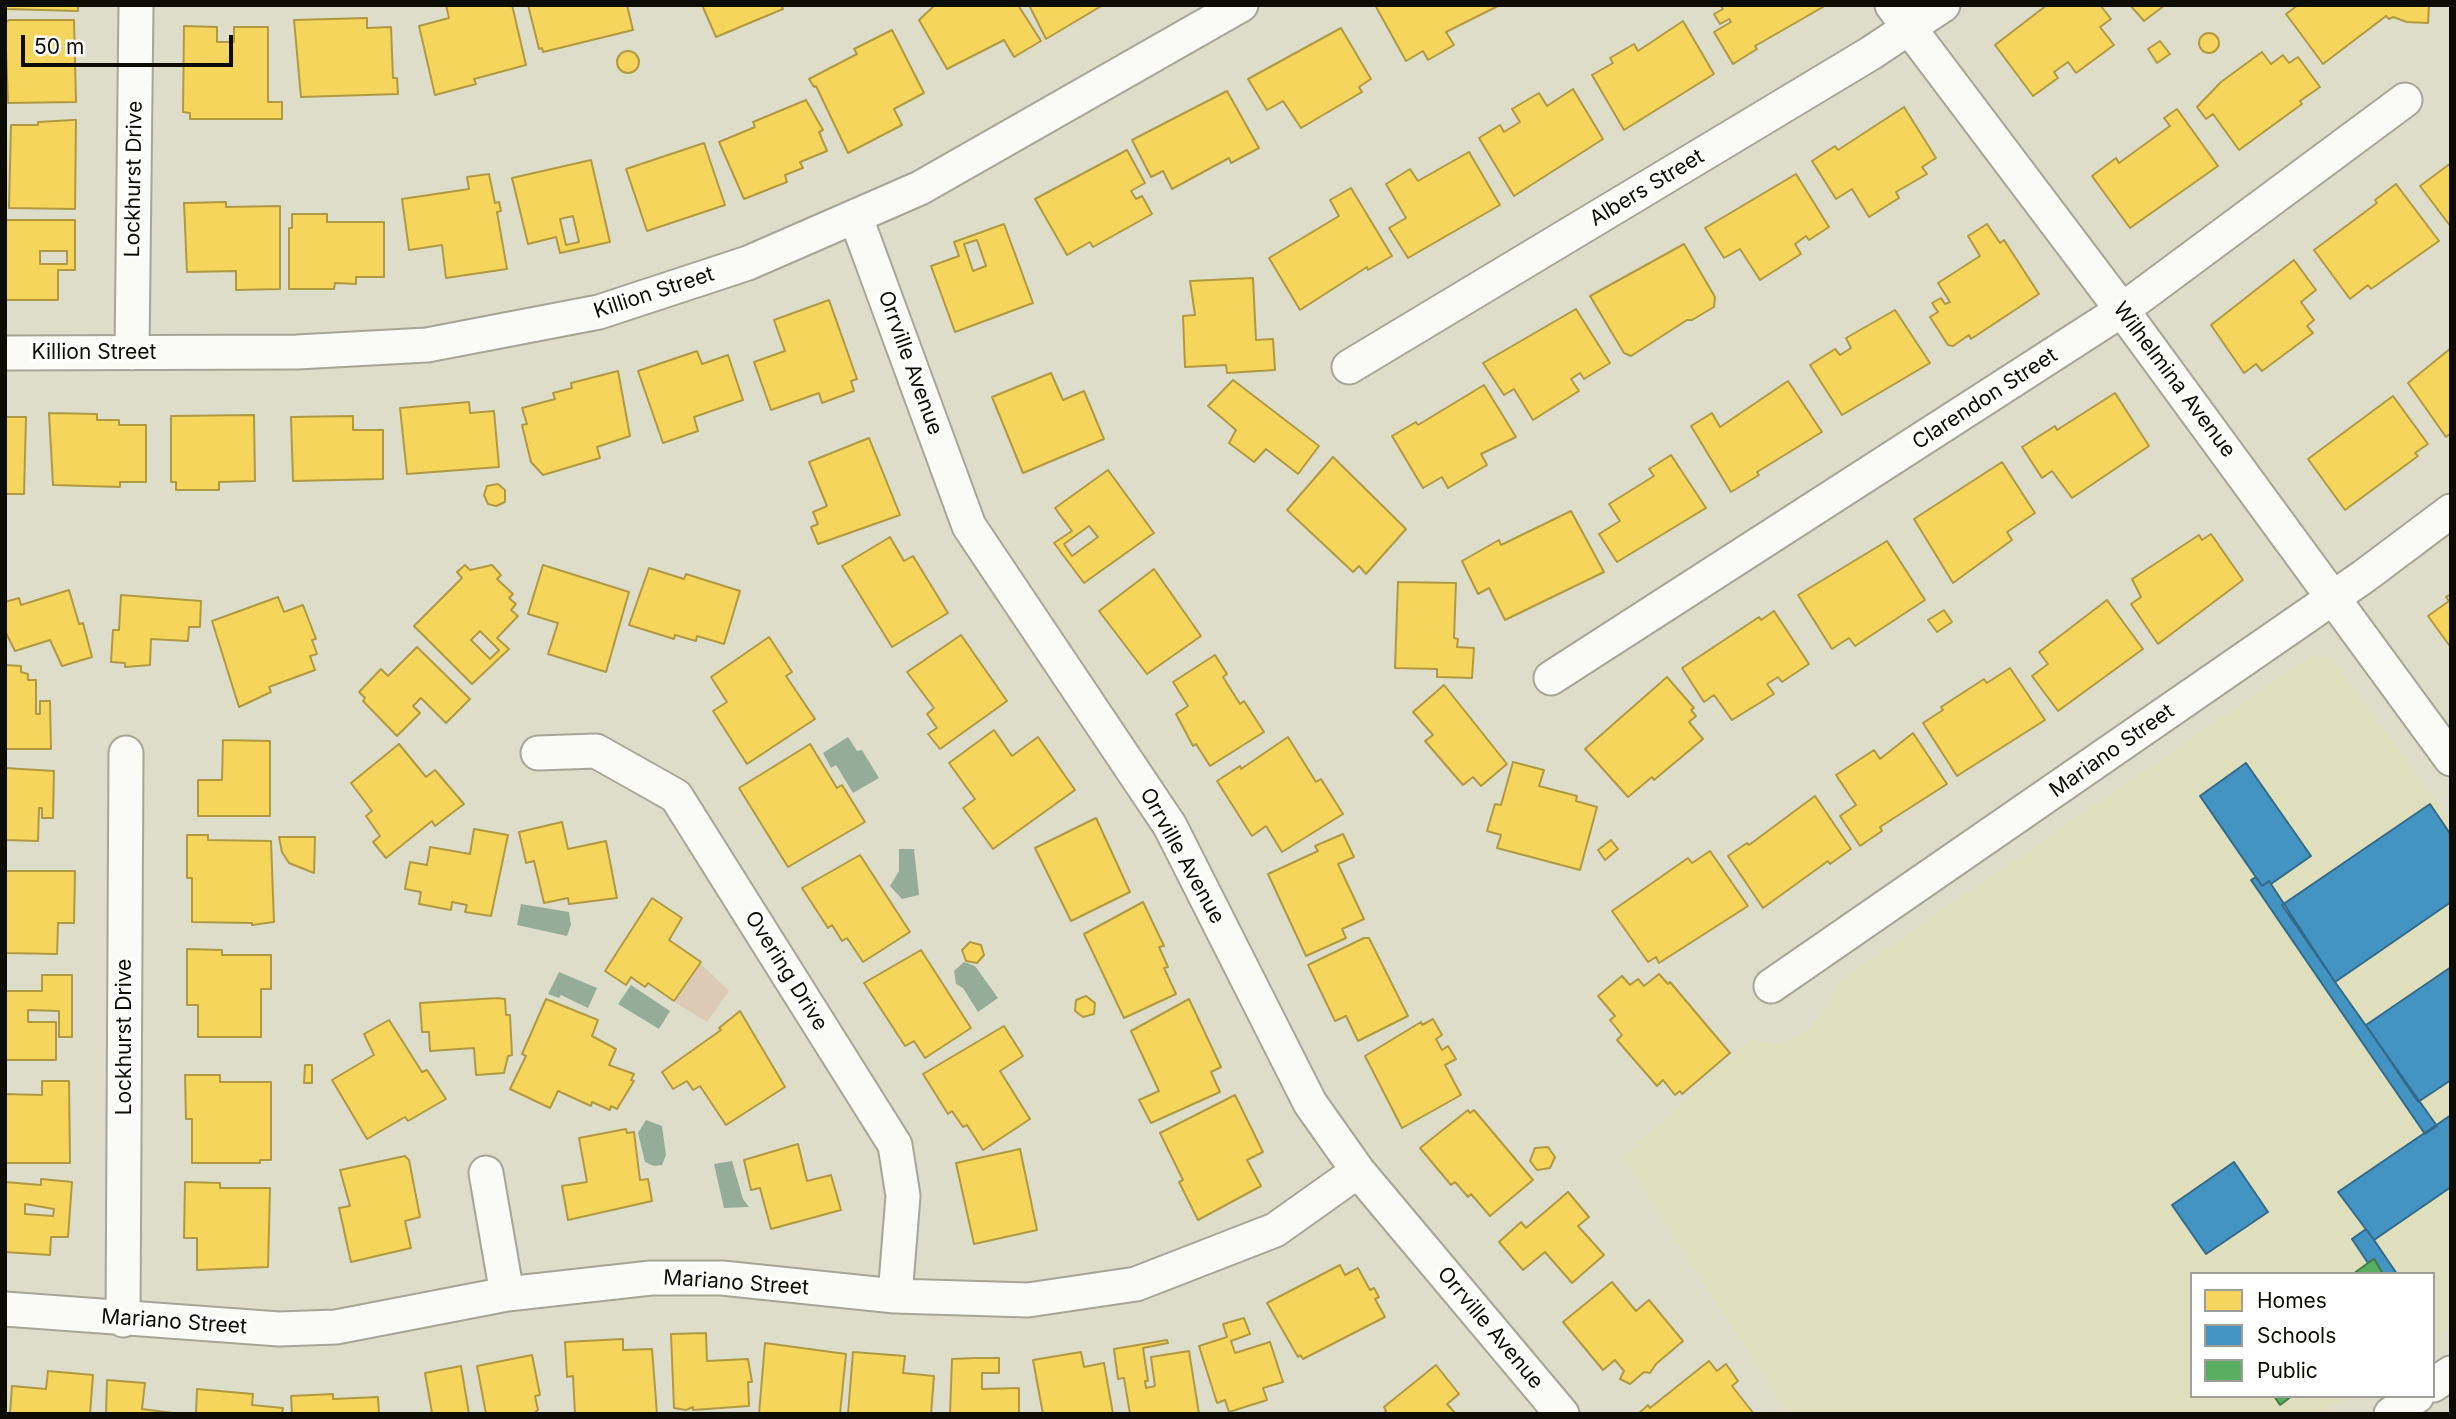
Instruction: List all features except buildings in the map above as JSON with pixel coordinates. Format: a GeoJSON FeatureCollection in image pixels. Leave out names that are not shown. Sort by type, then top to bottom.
{"type":"FeatureCollection","features":[{"type":"Feature","properties":{"kind":"street","name":"Lockhurst Drive"},"geometry":{"type":"LineString","coordinates":[[132,353],[136,5]]}},
{"type":"Feature","properties":{"kind":"street","name":"Killion Street"},"geometry":{"type":"LineString","coordinates":[[5,353],[297,352],[426,345],[599,312],[747,263],[920,188],[1241,5]]}},
{"type":"Feature","properties":{"kind":"street","name":"Albers Street"},"geometry":{"type":"LineString","coordinates":[[1349,367],[1901,17],[1943,5]]}},
{"type":"Feature","properties":{"kind":"street","name":"Wilhelmina Avenue"},"geometry":{"type":"LineString","coordinates":[[1901,17],[2122,310],[2451,759]]}},
{"type":"Feature","properties":{"kind":"street","name":"Clarendon Street"},"geometry":{"type":"LineString","coordinates":[[1552,678],[2122,310],[2405,100]]}},
{"type":"Feature","properties":{"kind":"street","name":"Orrville Avenue"},"geometry":{"type":"LineString","coordinates":[[856,218],[969,526],[1170,825],[1310,1103],[1358,1171],[1563,1414]]}},
{"type":"Feature","properties":{"kind":"street","name":"Mariano Street"},"geometry":{"type":"LineString","coordinates":[[1771,986],[2334,597],[2451,511]]}},
{"type":"Feature","properties":{"kind":"street","name":"Overing Drive"},"geometry":{"type":"LineString","coordinates":[[538,753],[596,751],[676,796],[895,1145],[902,1196],[895,1296]]}},
{"type":"Feature","properties":{"kind":"street","name":"Lockhurst Drive"},"geometry":{"type":"LineString","coordinates":[[124,1320],[126,753]]}},
{"type":"Feature","properties":{"kind":"street","name":"Mariano Street"},"geometry":{"type":"LineString","coordinates":[[5,1309],[124,1320],[279,1329],[336,1327],[507,1294],[674,1278],[722,1278],[895,1296],[1028,1300],[1136,1284],[1275,1230],[1358,1171]]}},
{"type":"Feature","properties":{"kind":"street"},"geometry":{"type":"LineString","coordinates":[[486,1173],[507,1294]]}},
{"type":"Feature","properties":{"kind":"street"},"geometry":{"type":"LineString","coordinates":[[2435,1384],[2451,1373]]}},
{"type":"Feature","properties":{"kind":"street"},"geometry":{"type":"LineString","coordinates":[[2392,1414],[2414,1398]]}},
{"type":"Feature","properties":{"kind":"shaded area"},"geometry":{"type":"Polygon","coordinates":[[[2311,656],[2333,659],[2451,821],[2451,1326],[2435,1337],[2435,1272],[2190,1272],[2190,1398],[2345,1398],[2322,1414],[1788,1414],[1623,1157],[1751,1039],[1778,1045],[1808,1031],[1823,1013],[1837,983],[2311,656]]]}},
{"type":"Feature","properties":{"kind":"shaded area"},"geometry":{"type":"Polygon","coordinates":[[[848,737],[857,751],[862,750],[879,778],[853,793],[836,765],[831,768],[823,753],[848,737]]]}},
{"type":"Feature","properties":{"kind":"shaded area"},"geometry":{"type":"Polygon","coordinates":[[[899,849],[914,849],[919,895],[902,899],[890,886],[899,871],[899,849]]]}},
{"type":"Feature","properties":{"kind":"shaded area"},"geometry":{"type":"Polygon","coordinates":[[[521,904],[569,912],[571,925],[567,936],[517,925],[521,904]]]}},
{"type":"Feature","properties":{"kind":"shaded area"},"geometry":{"type":"Polygon","coordinates":[[[964,962],[975,966],[998,998],[978,1012],[963,988],[956,984],[954,971],[964,962]]]}},
{"type":"Feature","properties":{"kind":"shaded area"},"geometry":{"type":"Polygon","coordinates":[[[701,964],[729,991],[707,1022],[675,1002],[701,964]]]}},
{"type":"Feature","properties":{"kind":"shaded area"},"geometry":{"type":"Polygon","coordinates":[[[559,972],[597,988],[588,1008],[561,995],[559,998],[548,994],[559,972]]]}},
{"type":"Feature","properties":{"kind":"shaded area"},"geometry":{"type":"Polygon","coordinates":[[[631,985],[670,1011],[659,1029],[618,1004],[631,985]]]}},
{"type":"Feature","properties":{"kind":"shaded area"},"geometry":{"type":"Polygon","coordinates":[[[646,1120],[662,1126],[666,1155],[662,1165],[654,1166],[645,1162],[638,1133],[646,1120]]]}},
{"type":"Feature","properties":{"kind":"shaded area"},"geometry":{"type":"Polygon","coordinates":[[[732,1161],[743,1199],[749,1207],[724,1208],[714,1164],[732,1161]]]}}]}
